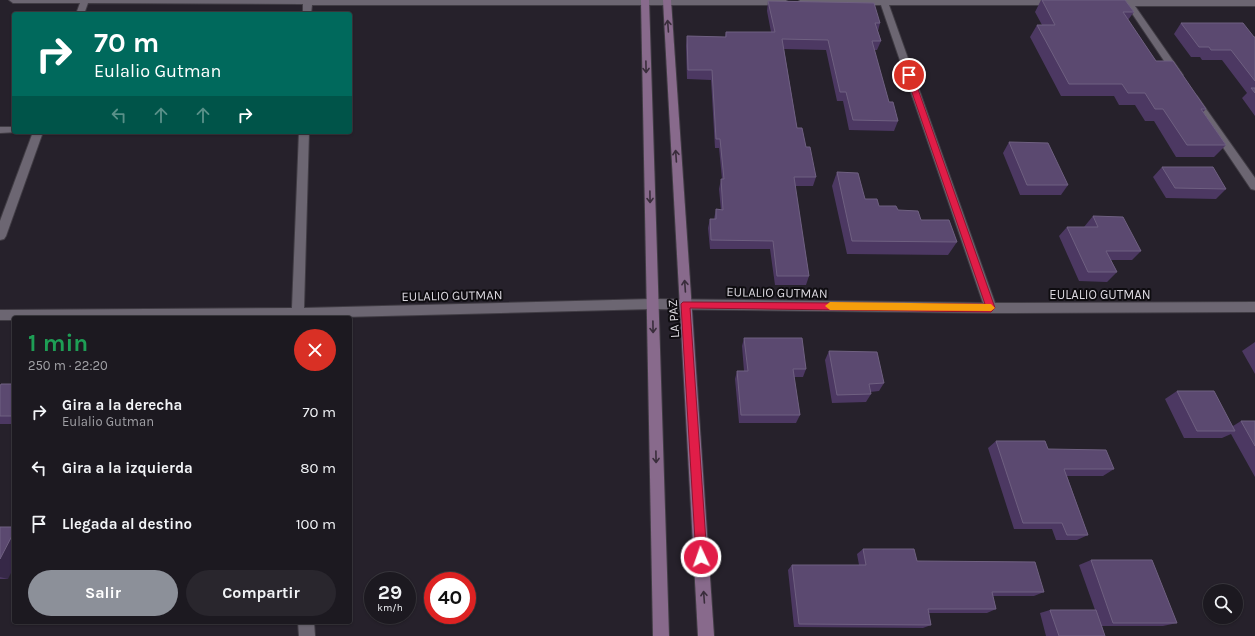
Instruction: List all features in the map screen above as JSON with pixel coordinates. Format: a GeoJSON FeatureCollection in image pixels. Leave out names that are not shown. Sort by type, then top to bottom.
{"type":"FeatureCollection","features":[{"type":"Feature","properties":{"kind":"street"},"geometry":{"type":"LineString","coordinates":[[13,0],[1065,2]]}},
{"type":"Feature","properties":{"kind":"street"},"geometry":{"type":"LineString","coordinates":[[81,12],[85,0]]}},
{"type":"Feature","properties":{"kind":"street"},"geometry":{"type":"LineString","coordinates":[[307,12],[308,1]]}},
{"type":"Feature","properties":{"kind":"street"},"geometry":{"type":"LineString","coordinates":[[1105,3],[1128,1],[1255,3]]}},
{"type":"Feature","properties":{"kind":"street"},"geometry":{"type":"LineString","coordinates":[[1128,1],[1255,186]]}},
{"type":"Feature","properties":{"kind":"street","name":"LA PAZ"},"geometry":{"type":"LineString","coordinates":[[645,2],[661,636]]}},
{"type":"Feature","properties":{"kind":"street","name":"LA PAZ"},"geometry":{"type":"LineString","coordinates":[[667,2],[706,636]]}},
{"type":"Feature","properties":{"kind":"street"},"geometry":{"type":"LineString","coordinates":[[884,2],[991,308]]}},
{"type":"Feature","properties":{"kind":"street"},"geometry":{"type":"LineString","coordinates":[[0,130],[12,130]]}},
{"type":"Feature","properties":{"kind":"street"},"geometry":{"type":"LineString","coordinates":[[0,236],[37,134]]}},
{"type":"Feature","properties":{"kind":"street"},"geometry":{"type":"LineString","coordinates":[[298,315],[304,134]]}},
{"type":"Feature","properties":{"kind":"street","name":"EULALIO GUTMAN"},"geometry":{"type":"LineString","coordinates":[[0,315],[298,315],[652,304],[991,308],[1255,307]]}},
{"type":"Feature","properties":{"kind":"street"},"geometry":{"type":"LineString","coordinates":[[306,624],[307,636]]}},
{"type":"Feature","properties":{"kind":"building"},"geometry":{"type":"Polygon","coordinates":[[[1042,0],[1125,0],[1134,12],[1123,12],[1156,61],[1173,61],[1206,109],[1201,109],[1226,145],[1187,145],[1163,109],[1155,109],[1145,93],[1128,93],[1122,84],[1069,84],[1037,25],[1055,25],[1042,0]]]}},
{"type":"Feature","properties":{"kind":"building"},"geometry":{"type":"Polygon","coordinates":[[[768,1],[874,3],[880,23],[875,23],[881,41],[872,41],[889,102],[893,102],[898,121],[853,120],[846,92],[840,92],[828,40],[782,39],[797,128],[802,128],[806,147],[810,147],[816,177],[794,177],[809,276],[777,276],[773,241],[711,240],[710,219],[716,219],[716,209],[723,210],[721,179],[724,179],[720,139],[716,139],[712,70],[688,70],[687,36],[726,37],[726,32],[775,32],[768,1]]]}},
{"type":"Feature","properties":{"kind":"building"},"geometry":{"type":"Polygon","coordinates":[[[1181,23],[1243,23],[1255,37],[1255,81],[1231,50],[1211,50],[1209,47],[1199,47],[1181,23]]]}},
{"type":"Feature","properties":{"kind":"building"},"geometry":{"type":"Polygon","coordinates":[[[1009,142],[1048,143],[1068,185],[1027,185],[1009,142]]]}},
{"type":"Feature","properties":{"kind":"building"},"geometry":{"type":"Polygon","coordinates":[[[1162,167],[1213,167],[1226,189],[1175,188],[1162,167]]]}},
{"type":"Feature","properties":{"kind":"building"},"geometry":{"type":"Polygon","coordinates":[[[837,172],[858,173],[865,199],[877,199],[879,206],[896,206],[898,210],[918,211],[921,220],[949,220],[957,242],[852,241],[837,172]]]}},
{"type":"Feature","properties":{"kind":"building"},"geometry":{"type":"Polygon","coordinates":[[[1093,216],[1123,217],[1141,251],[1106,251],[1117,272],[1088,272],[1067,227],[1098,227],[1093,216]]]}},
{"type":"Feature","properties":{"kind":"building"},"geometry":{"type":"Polygon","coordinates":[[[744,338],[802,338],[806,369],[793,369],[800,415],[741,415],[737,371],[748,371],[744,338]]]}},
{"type":"Feature","properties":{"kind":"building"},"geometry":{"type":"Polygon","coordinates":[[[829,351],[877,352],[884,383],[869,384],[871,394],[837,395],[829,351]]]}},
{"type":"Feature","properties":{"kind":"building"},"geometry":{"type":"Polygon","coordinates":[[[1,384],[12,384],[12,416],[0,416],[1,384]]]}},
{"type":"Feature","properties":{"kind":"building"},"geometry":{"type":"Polygon","coordinates":[[[1177,391],[1214,391],[1235,431],[1197,431],[1177,391]]]}},
{"type":"Feature","properties":{"kind":"building"},"geometry":{"type":"Polygon","coordinates":[[[1241,421],[1255,421],[1255,446],[1241,421]]]}},
{"type":"Feature","properties":{"kind":"building"},"geometry":{"type":"Polygon","coordinates":[[[996,441],[1045,441],[1048,449],[1106,450],[1114,469],[1064,469],[1088,535],[1067,535],[1062,523],[1023,523],[996,441]]]}},
{"type":"Feature","properties":{"kind":"building"},"geometry":{"type":"Polygon","coordinates":[[[0,527],[12,527],[12,536],[0,559],[0,527]]]}},
{"type":"Feature","properties":{"kind":"building"},"geometry":{"type":"Polygon","coordinates":[[[863,549],[914,549],[917,561],[1035,562],[1044,592],[992,592],[996,609],[928,609],[931,625],[799,624],[792,565],[866,565],[863,549]]]}},
{"type":"Feature","properties":{"kind":"building"},"geometry":{"type":"Polygon","coordinates":[[[1091,560],[1152,560],[1177,623],[1113,623],[1091,560]]]}},
{"type":"Feature","properties":{"kind":"building"},"geometry":{"type":"Polygon","coordinates":[[[1050,610],[1096,610],[1105,636],[1059,636],[1050,610]]]}},
{"type":"Feature","properties":{"kind":"slow traffic"},"geometry":{"type":"LineString","coordinates":[[830,306],[991,308]]}},
{"type":"Feature","properties":{"kind":"route"},"geometry":{"type":"LineString","coordinates":[[701,557],[686,304],[991,308],[909,75]]}}]}
